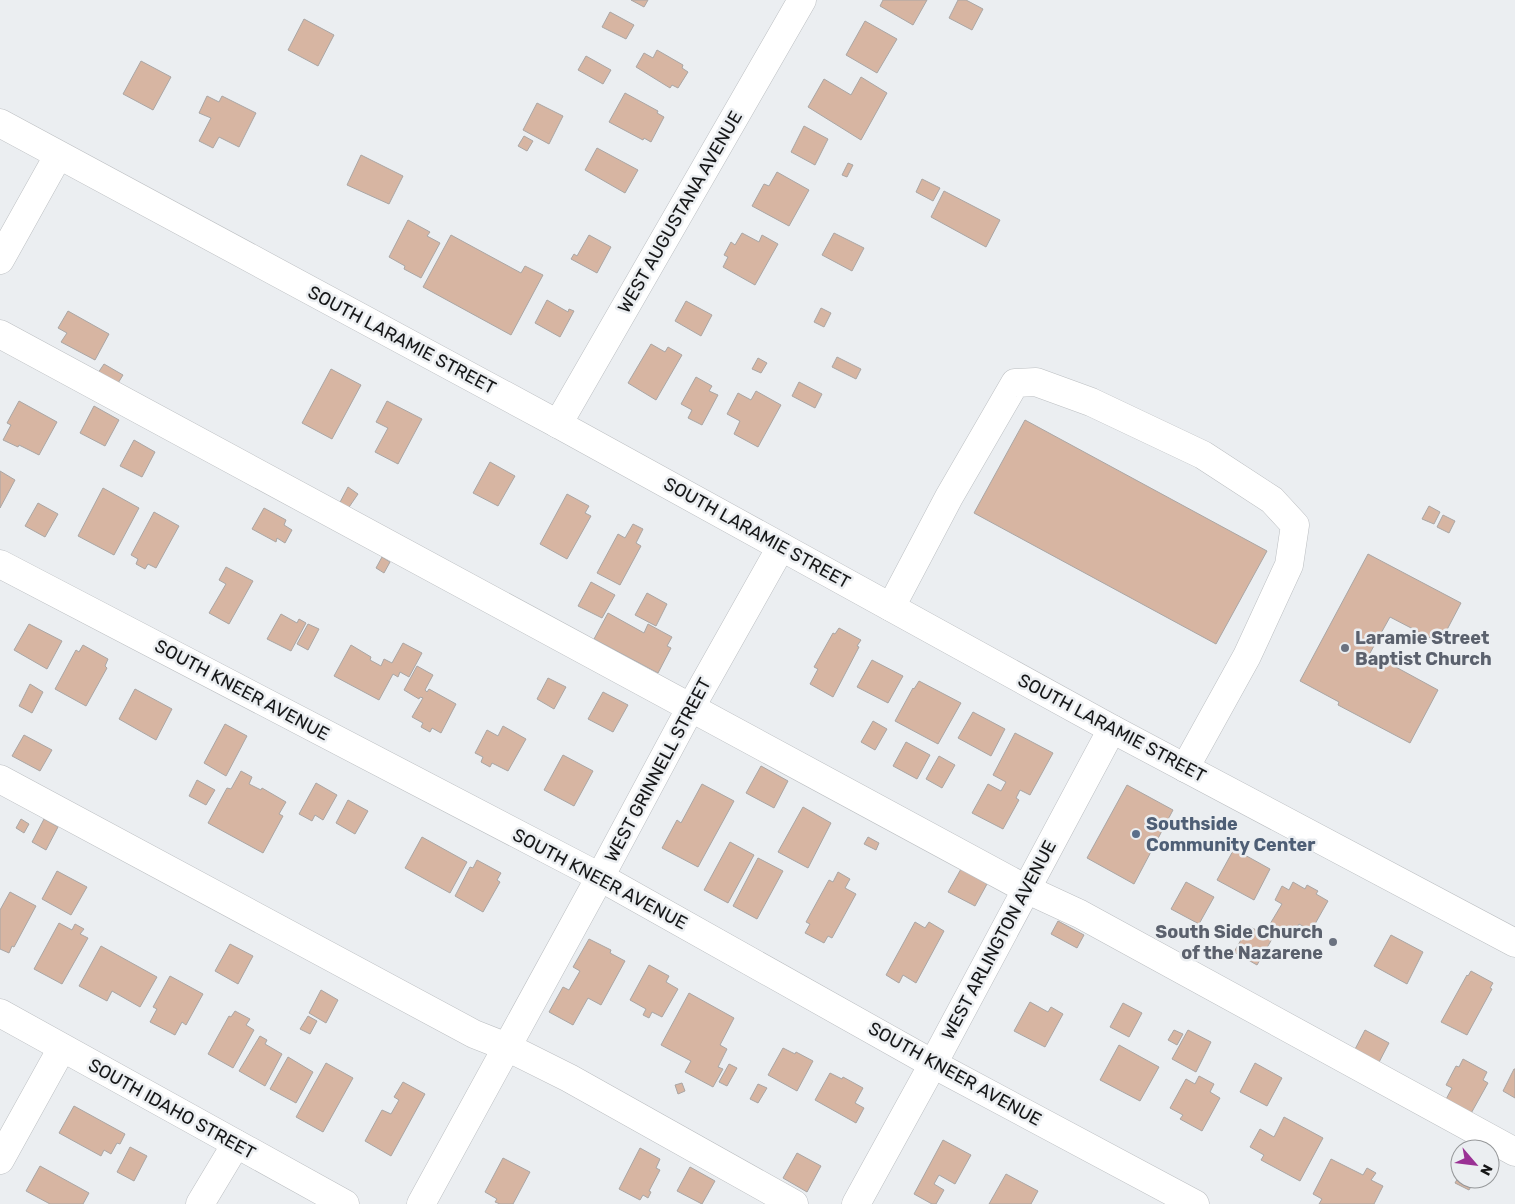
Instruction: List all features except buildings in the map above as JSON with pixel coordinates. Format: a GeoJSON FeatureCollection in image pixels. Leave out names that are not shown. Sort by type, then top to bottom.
{"type":"FeatureCollection","features":[{"type":"Feature","properties":{"kind":"street","name":"WEST AUGUSTANA AVENUE"},"geometry":{"type":"LineString","coordinates":[[558,424],[802,0]]}},
{"type":"Feature","properties":{"kind":"street","name":"SOUTH LARAMIE STREET"},"geometry":{"type":"LineString","coordinates":[[0,123],[58,156],[558,424],[1112,729],[1515,943]]}},
{"type":"Feature","properties":{"kind":"street"},"geometry":{"type":"LineString","coordinates":[[0,260],[58,156]]}},
{"type":"Feature","properties":{"kind":"street"},"geometry":{"type":"LineString","coordinates":[[0,334],[1026,889],[1080,914],[1515,1152]]}},
{"type":"Feature","properties":{"kind":"street"},"geometry":{"type":"LineString","coordinates":[[891,608],[949,497],[1015,383],[1036,382],[1091,402],[1203,455],[1272,500],[1296,525],[1289,564],[1247,656],[1185,768]]}},
{"type":"Feature","properties":{"kind":"street","name":"WEST GRINNELL STREET"},"geometry":{"type":"LineString","coordinates":[[421,1204],[691,707],[781,547]]}},
{"type":"Feature","properties":{"kind":"street","name":"SOUTH KNEER AVENUE"},"geometry":{"type":"LineString","coordinates":[[0,564],[600,877],[933,1064],[1195,1204]]}},
{"type":"Feature","properties":{"kind":"street","name":"WEST ARLINGTON AVENUE"},"geometry":{"type":"LineString","coordinates":[[856,1204],[1112,729]]}},
{"type":"Feature","properties":{"kind":"street"},"geometry":{"type":"LineString","coordinates":[[0,779],[474,1034],[507,1047],[578,1083],[794,1204]]}},
{"type":"Feature","properties":{"kind":"street","name":"SOUTH IDAHO STREET"},"geometry":{"type":"LineString","coordinates":[[0,1014],[345,1204]]}},
{"type":"Feature","properties":{"kind":"street"},"geometry":{"type":"LineString","coordinates":[[0,1160],[62,1048]]}},
{"type":"Feature","properties":{"kind":"street"},"geometry":{"type":"LineString","coordinates":[[200,1204],[236,1144]]}},
{"type":"Feature","properties":{"kind":"place","name":"Laramie Street Baptist Church"},"geometry":{"type":"Point","coordinates":[1345,648]}},
{"type":"Feature","properties":{"kind":"place","name":"Southside Community Center"},"geometry":{"type":"Point","coordinates":[1136,834]}},
{"type":"Feature","properties":{"kind":"place","name":"South Side Church of the Nazarene"},"geometry":{"type":"Point","coordinates":[1333,942]}}]}
